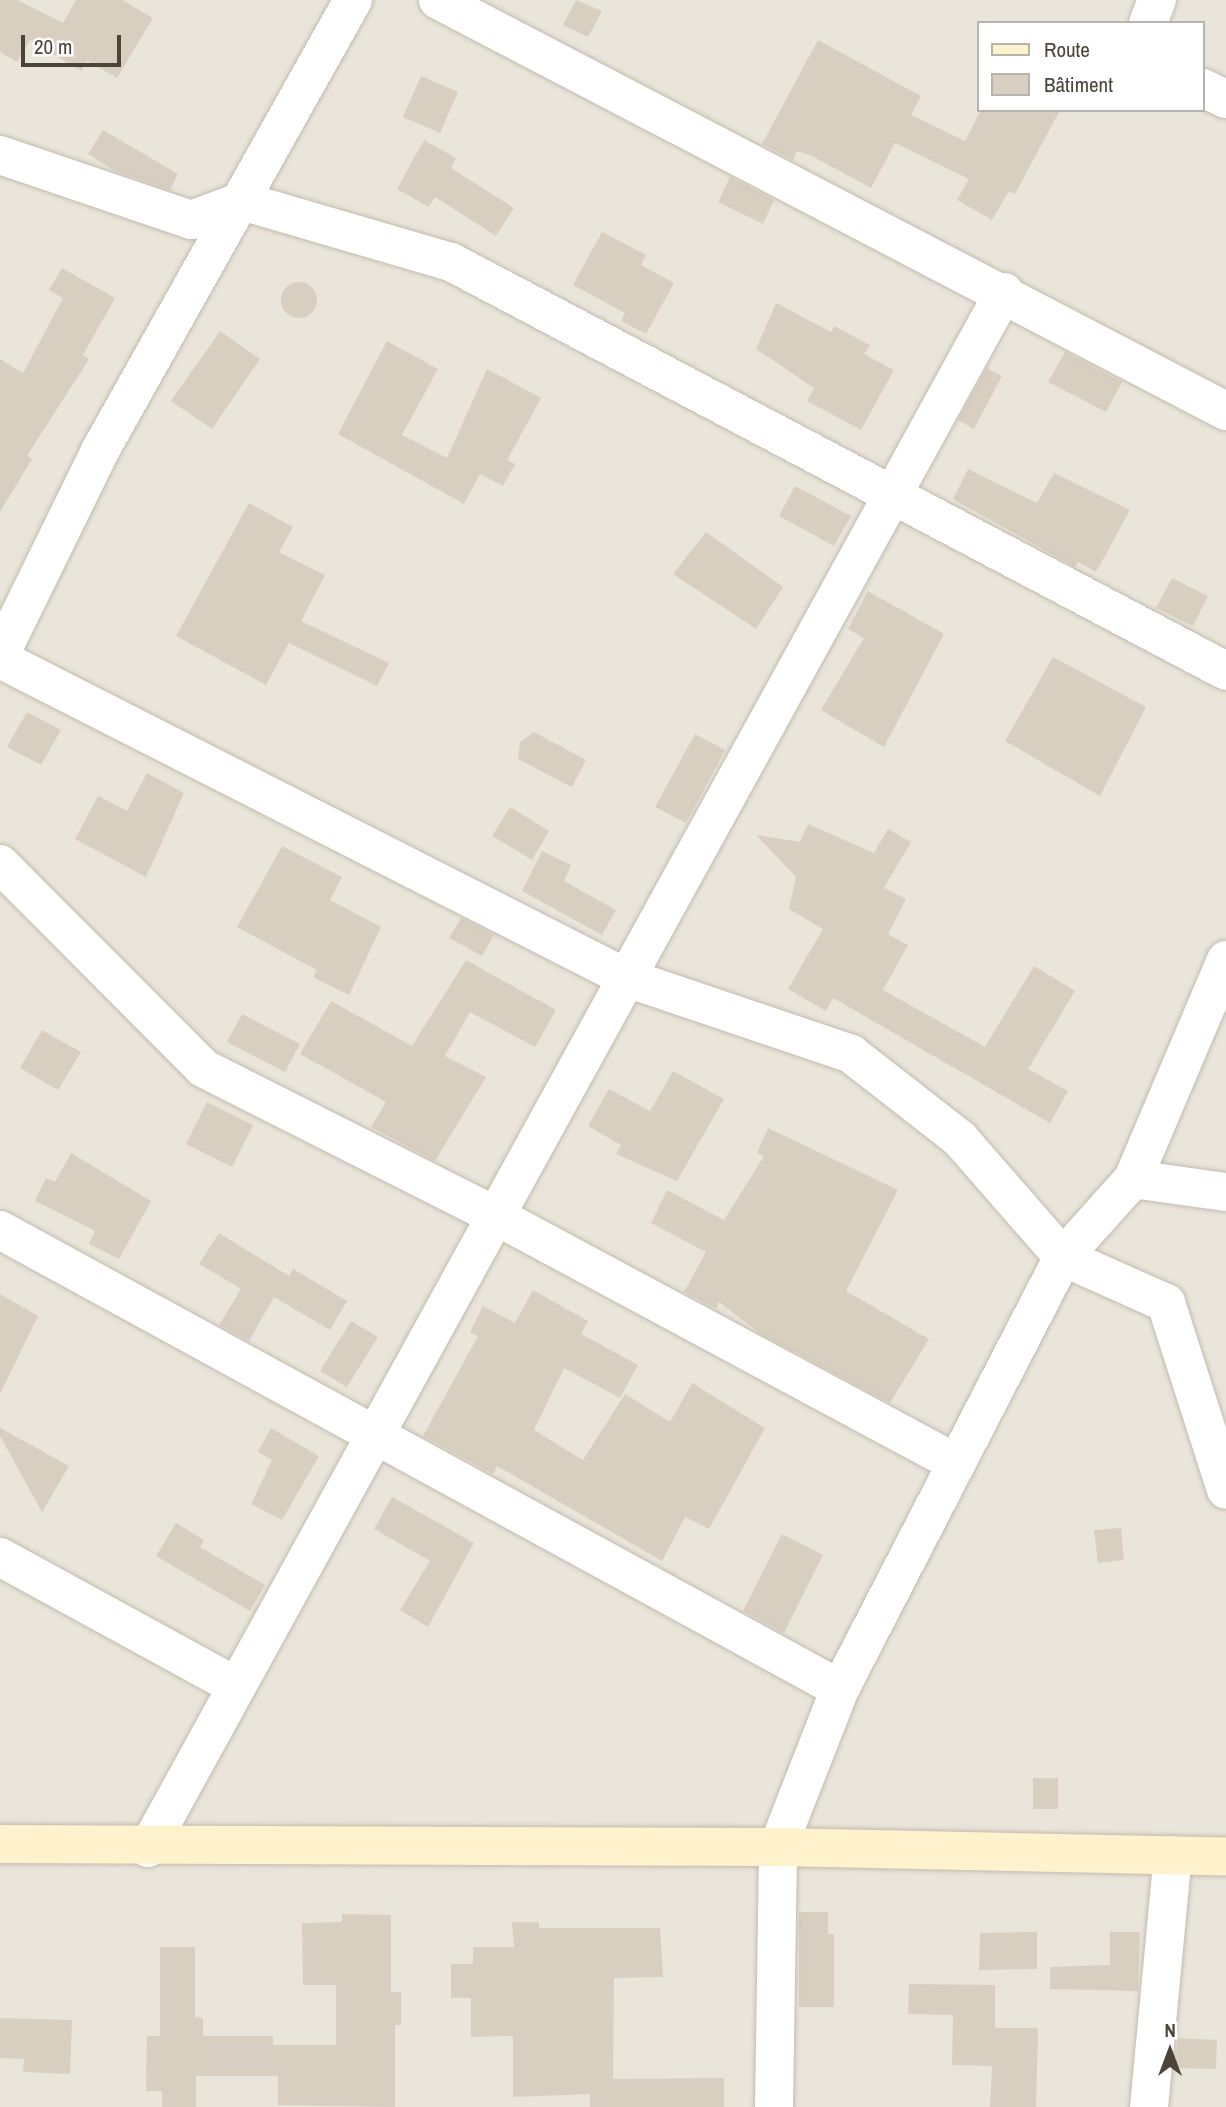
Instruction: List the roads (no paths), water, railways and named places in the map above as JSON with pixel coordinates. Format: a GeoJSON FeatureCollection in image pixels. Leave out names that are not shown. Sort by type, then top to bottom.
{"type":"FeatureCollection","features":[{"type":"Feature","properties":{"kind":"street"},"geometry":{"type":"LineString","coordinates":[[354,0],[101,449],[0,657],[627,978],[851,1054],[960,1139],[1063,1258],[1166,1303],[1226,1490]]}},
{"type":"Feature","properties":{"kind":"street"},"geometry":{"type":"LineString","coordinates":[[438,0],[1004,292],[1226,411]]}},
{"type":"Feature","properties":{"kind":"street"},"geometry":{"type":"LineString","coordinates":[[1149,21],[1157,0]]}},
{"type":"Feature","properties":{"kind":"street"},"geometry":{"type":"LineString","coordinates":[[1205,89],[1226,99]]}},
{"type":"Feature","properties":{"kind":"street"},"geometry":{"type":"LineString","coordinates":[[0,155],[191,220],[242,201],[451,262],[1226,671]]}},
{"type":"Feature","properties":{"kind":"street"},"geometry":{"type":"LineString","coordinates":[[148,1848],[377,1436],[891,492],[1004,292]]}},
{"type":"Feature","properties":{"kind":"street"},"geometry":{"type":"LineString","coordinates":[[0,864],[202,1068],[496,1216],[956,1463]]}},
{"type":"Feature","properties":{"kind":"street"},"geometry":{"type":"LineString","coordinates":[[774,2107],[778,1847],[840,1689],[1063,1258],[1133,1179],[1226,960]]}},
{"type":"Feature","properties":{"kind":"street"},"geometry":{"type":"LineString","coordinates":[[1133,1179],[1226,1192]]}},
{"type":"Feature","properties":{"kind":"street"},"geometry":{"type":"LineString","coordinates":[[0,1230],[840,1689]]}},
{"type":"Feature","properties":{"kind":"street"},"geometry":{"type":"LineString","coordinates":[[0,1557],[236,1686]]}},
{"type":"Feature","properties":{"kind":"street"},"geometry":{"type":"LineString","coordinates":[[0,1844],[148,1848],[778,1847],[1226,1856]]}},
{"type":"Feature","properties":{"kind":"street"},"geometry":{"type":"LineString","coordinates":[[1149,2107],[1173,1855]]}}]}
